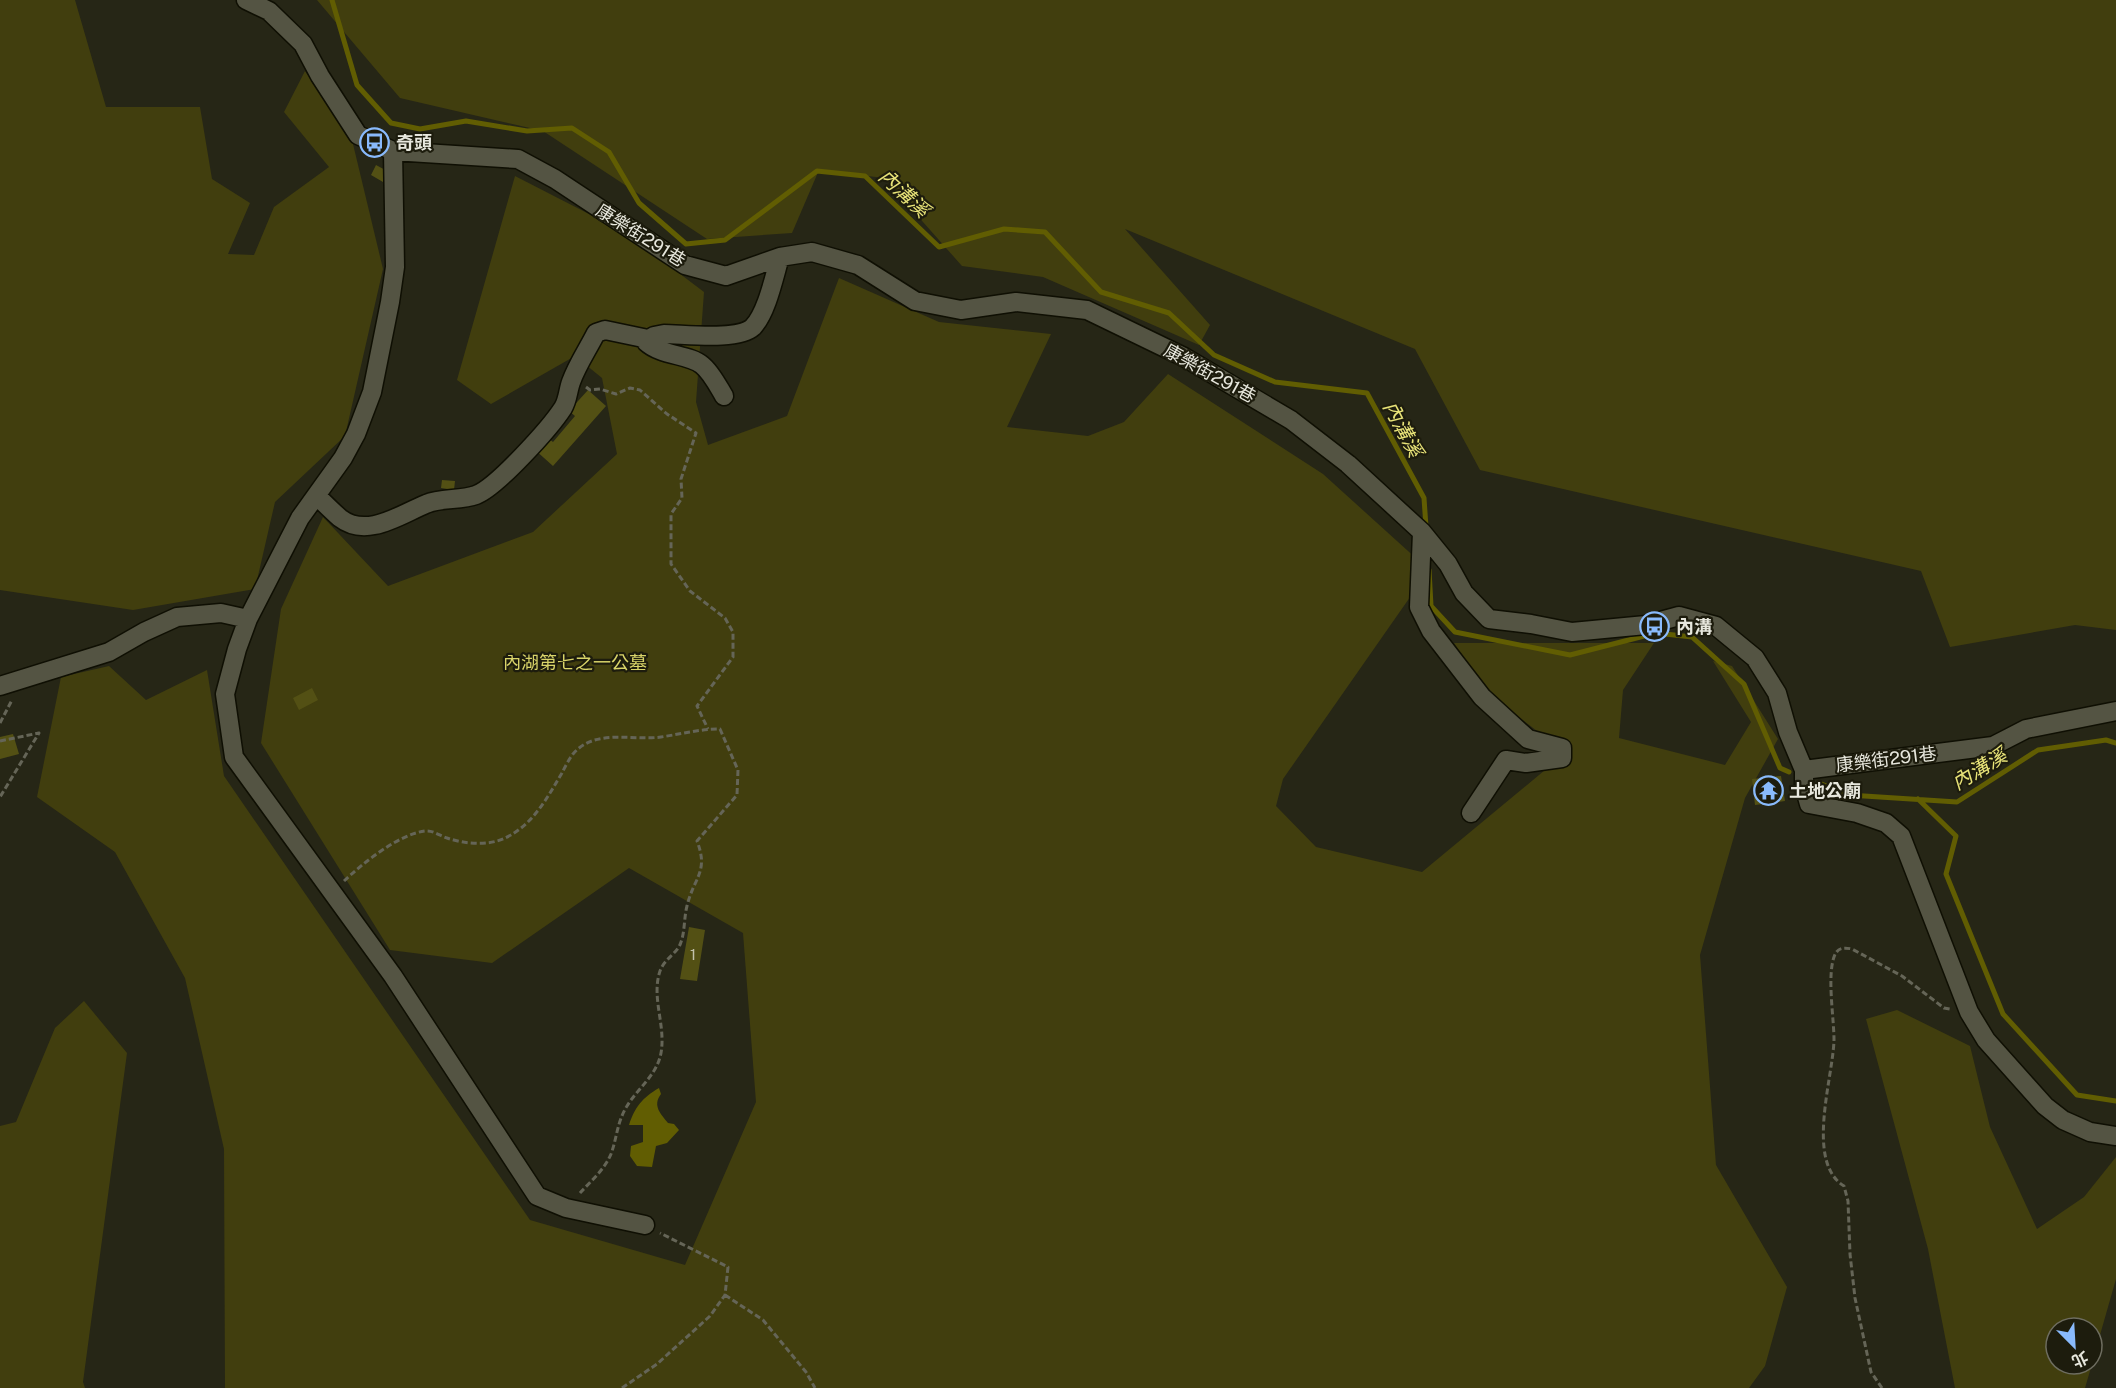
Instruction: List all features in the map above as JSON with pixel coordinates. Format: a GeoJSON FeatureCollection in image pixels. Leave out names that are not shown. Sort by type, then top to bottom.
{"type":"FeatureCollection","features":[{"type":"Feature","properties":{"kind":"street","name":"康樂街291巷"},"geometry":{"type":"LineString","coordinates":[[246,0],[269,10],[303,44],[320,76],[358,135],[393,151],[519,159],[555,179],[685,265],[726,276],[780,257],[812,252],[858,265],[915,301],[961,310],[1016,302],[1087,310],[1184,357],[1291,420],[1348,464],[1422,532],[1448,564],[1464,593],[1489,619],[1572,632],[1646,625],[1678,616],[1716,626],[1755,658],[1777,693],[1788,732],[1804,770],[1993,746],[2026,729],[2116,711]]}},
{"type":"Feature","properties":{"kind":"street"},"geometry":{"type":"LineString","coordinates":[[393,151],[394,267],[390,302],[372,392],[352,442],[300,518],[248,619],[225,694],[234,757],[393,976],[537,1196],[566,1208],[645,1225]]}},
{"type":"Feature","properties":{"kind":"street"},"geometry":{"type":"LineString","coordinates":[[317,496],[342,519],[355,524],[370,525],[382,524],[428,503],[478,495],[522,456],[564,406],[571,381],[596,333],[605,330],[648,339],[664,334],[734,335],[751,328],[763,310],[780,257]]}},
{"type":"Feature","properties":{"kind":"street"},"geometry":{"type":"LineString","coordinates":[[648,339],[646,342],[648,345],[704,366],[724,396]]}},
{"type":"Feature","properties":{"kind":"street"},"geometry":{"type":"LineString","coordinates":[[1422,532],[1419,607],[1431,630],[1482,697],[1528,739],[1562,748],[1562,758],[1526,763],[1506,760],[1471,813]]}},
{"type":"Feature","properties":{"kind":"street"},"geometry":{"type":"LineString","coordinates":[[0,686],[109,652],[177,616],[221,613],[248,619]]}},
{"type":"Feature","properties":{"kind":"street"},"geometry":{"type":"LineString","coordinates":[[1804,770],[1804,786],[1809,804],[1876,819],[1886,823],[1900,836],[1969,1012],[1986,1040],[2045,1106],[2063,1120],[2090,1132],[2116,1136]]}},
{"type":"Feature","properties":{"kind":"path"},"geometry":{"type":"LineString","coordinates":[[583,384],[590,390],[600,389],[612,394],[630,388],[640,390],[667,414],[696,433],[681,479],[682,498],[671,514],[671,564],[690,591],[725,618],[733,632],[733,657],[697,706],[708,729]]}},
{"type":"Feature","properties":{"kind":"path"},"geometry":{"type":"LineString","coordinates":[[332,892],[359,867],[408,836],[428,831],[447,839],[479,844],[504,839],[525,825],[542,807],[574,753],[591,742],[610,737],[658,737],[720,729],[738,770],[737,795],[697,841],[703,865],[688,904],[681,944],[663,964],[659,973],[656,995],[661,1025],[661,1052],[657,1064],[627,1105],[618,1124],[610,1155],[595,1177],[566,1208]]}},
{"type":"Feature","properties":{"kind":"path"},"geometry":{"type":"LineString","coordinates":[[0,741],[39,733],[0,797]]}},
{"type":"Feature","properties":{"kind":"path"},"geometry":{"type":"LineString","coordinates":[[1882,1388],[1870,1372],[1855,1298],[1850,1254],[1848,1201],[1844,1186],[1835,1180],[1826,1158],[1824,1134],[1834,1043],[1833,959],[1837,951],[1843,947],[1852,949],[1902,976],[1944,1008],[1969,1012]]}},
{"type":"Feature","properties":{"kind":"path"},"geometry":{"type":"LineString","coordinates":[[622,1388],[657,1364],[710,1316],[725,1295],[728,1267],[645,1225]]}},
{"type":"Feature","properties":{"kind":"path"},"geometry":{"type":"LineString","coordinates":[[725,1295],[764,1320],[806,1372],[815,1388]]}},
{"type":"Feature","properties":{"kind":"green space"},"geometry":{"type":"Polygon","coordinates":[[[0,0],[75,0],[106,107],[200,107],[212,179],[250,203],[228,254],[254,255],[274,207],[329,167],[284,112],[305,71],[353,144],[383,269],[345,436],[275,502],[255,589],[133,610],[0,590],[0,0]]]}},
{"type":"Feature","properties":{"kind":"green space"},"geometry":{"type":"Polygon","coordinates":[[[317,0],[2116,0],[2116,630],[2075,625],[1950,647],[1921,571],[1480,470],[1415,349],[1125,229],[1210,325],[1199,345],[1043,277],[962,266],[884,178],[819,170],[792,233],[707,239],[543,131],[400,98],[317,0]]]}},
{"type":"Feature","properties":{"kind":"green space","name":"內湖第七之一公墓"},"geometry":{"type":"Polygon","coordinates":[[[515,176],[626,233],[704,292],[696,402],[708,445],[787,416],[839,278],[939,322],[1051,334],[1007,427],[1088,436],[1124,422],[1168,374],[1323,474],[1429,570],[1283,779],[1276,806],[1316,847],[1422,872],[1545,770],[1537,731],[1486,692],[1454,643],[1654,643],[1623,690],[1619,738],[1725,765],[1751,722],[1713,661],[1732,666],[1778,739],[1745,798],[1700,955],[1716,1165],[1787,1287],[1765,1366],[1749,1388],[225,1388],[224,1149],[185,978],[115,852],[37,797],[61,677],[109,666],[146,700],[207,670],[224,776],[530,1220],[685,1265],[756,1102],[743,933],[629,868],[492,963],[390,950],[261,743],[281,609],[323,517],[388,586],[533,532],[617,454],[602,378],[575,356],[491,404],[457,380],[515,176]]]}},
{"type":"Feature","properties":{"kind":"green space"},"geometry":{"type":"Polygon","coordinates":[[[84,1001],[127,1053],[83,1382],[85,1388],[0,1388],[0,1126],[16,1122],[55,1028],[84,1001]]]}},
{"type":"Feature","properties":{"kind":"green space"},"geometry":{"type":"Polygon","coordinates":[[[1897,1010],[1970,1046],[1990,1127],[2037,1229],[2084,1197],[2116,1157],[2116,1279],[2104,1321],[2104,1316],[2044,1316],[2044,1376],[2088,1376],[2085,1388],[1955,1388],[1928,1249],[1866,1019],[1897,1010]]]}},
{"type":"Feature","properties":{"kind":"shaded area"},"geometry":{"type":"Polygon","coordinates":[[[659,1088],[661,1094],[657,1106],[668,1123],[674,1124],[679,1130],[667,1143],[656,1146],[652,1167],[637,1166],[630,1156],[631,1146],[643,1142],[643,1125],[629,1125],[640,1104],[659,1088]]]}},
{"type":"Feature","properties":{"kind":"building"},"geometry":{"type":"Polygon","coordinates":[[[376,165],[389,172],[383,182],[371,175],[376,165]]]}},
{"type":"Feature","properties":{"kind":"building"},"geometry":{"type":"Polygon","coordinates":[[[588,390],[606,406],[553,466],[534,449],[545,436],[553,442],[575,416],[569,411],[588,390]]]}},
{"type":"Feature","properties":{"kind":"building"},"geometry":{"type":"Polygon","coordinates":[[[442,480],[455,481],[454,490],[441,488],[442,480]]]}},
{"type":"Feature","properties":{"kind":"building"},"geometry":{"type":"Polygon","coordinates":[[[312,688],[318,700],[299,710],[293,698],[312,688]]]}},
{"type":"Feature","properties":{"kind":"building"},"geometry":{"type":"Polygon","coordinates":[[[13,734],[19,754],[0,759],[0,737],[13,734]]]}},
{"type":"Feature","properties":{"kind":"building","name":"土地公廟"},"geometry":{"type":"Polygon","coordinates":[[[1781,776],[1785,801],[1755,805],[1752,779],[1781,776]]]}},
{"type":"Feature","properties":{"kind":"building"},"geometry":{"type":"Polygon","coordinates":[[[689,927],[705,930],[697,981],[680,979],[689,927]]]}},
{"type":"Feature","properties":{"kind":"waterway","name":"內溝溪"},"geometry":{"type":"LineString","coordinates":[[332,0],[357,85],[391,123],[420,129],[466,121],[527,131],[572,128],[609,152],[639,203],[686,244],[725,240],[817,171],[865,176],[939,247],[1004,229],[1045,232],[1101,292],[1169,313],[1214,355],[1275,382],[1367,393],[1424,498],[1426,527]]}},
{"type":"Feature","properties":{"kind":"waterway","name":"內溝溪"},"geometry":{"type":"LineString","coordinates":[[1429,570],[1431,606],[1455,632],[1570,655],[1656,633],[1692,637],[1744,684],[1780,768],[1789,772]]}},
{"type":"Feature","properties":{"kind":"waterway","name":"內溝溪"},"geometry":{"type":"LineString","coordinates":[[1819,783],[1849,795],[1957,802],[2038,750],[2106,740],[2116,743]]}},
{"type":"Feature","properties":{"kind":"waterway"},"geometry":{"type":"LineString","coordinates":[[1918,799],[1956,836],[1946,874],[2003,1014],[2077,1095],[2116,1101]]}},
{"type":"Feature","properties":{"kind":"place","name":"奇頭"},"geometry":{"type":"Point","coordinates":[375,142]}},
{"type":"Feature","properties":{"kind":"place","name":"內溝"},"geometry":{"type":"Point","coordinates":[1655,626]}},
{"type":"Feature","properties":{"kind":"place","name":"土地公廟"},"geometry":{"type":"Point","coordinates":[1768,790]}}]}
